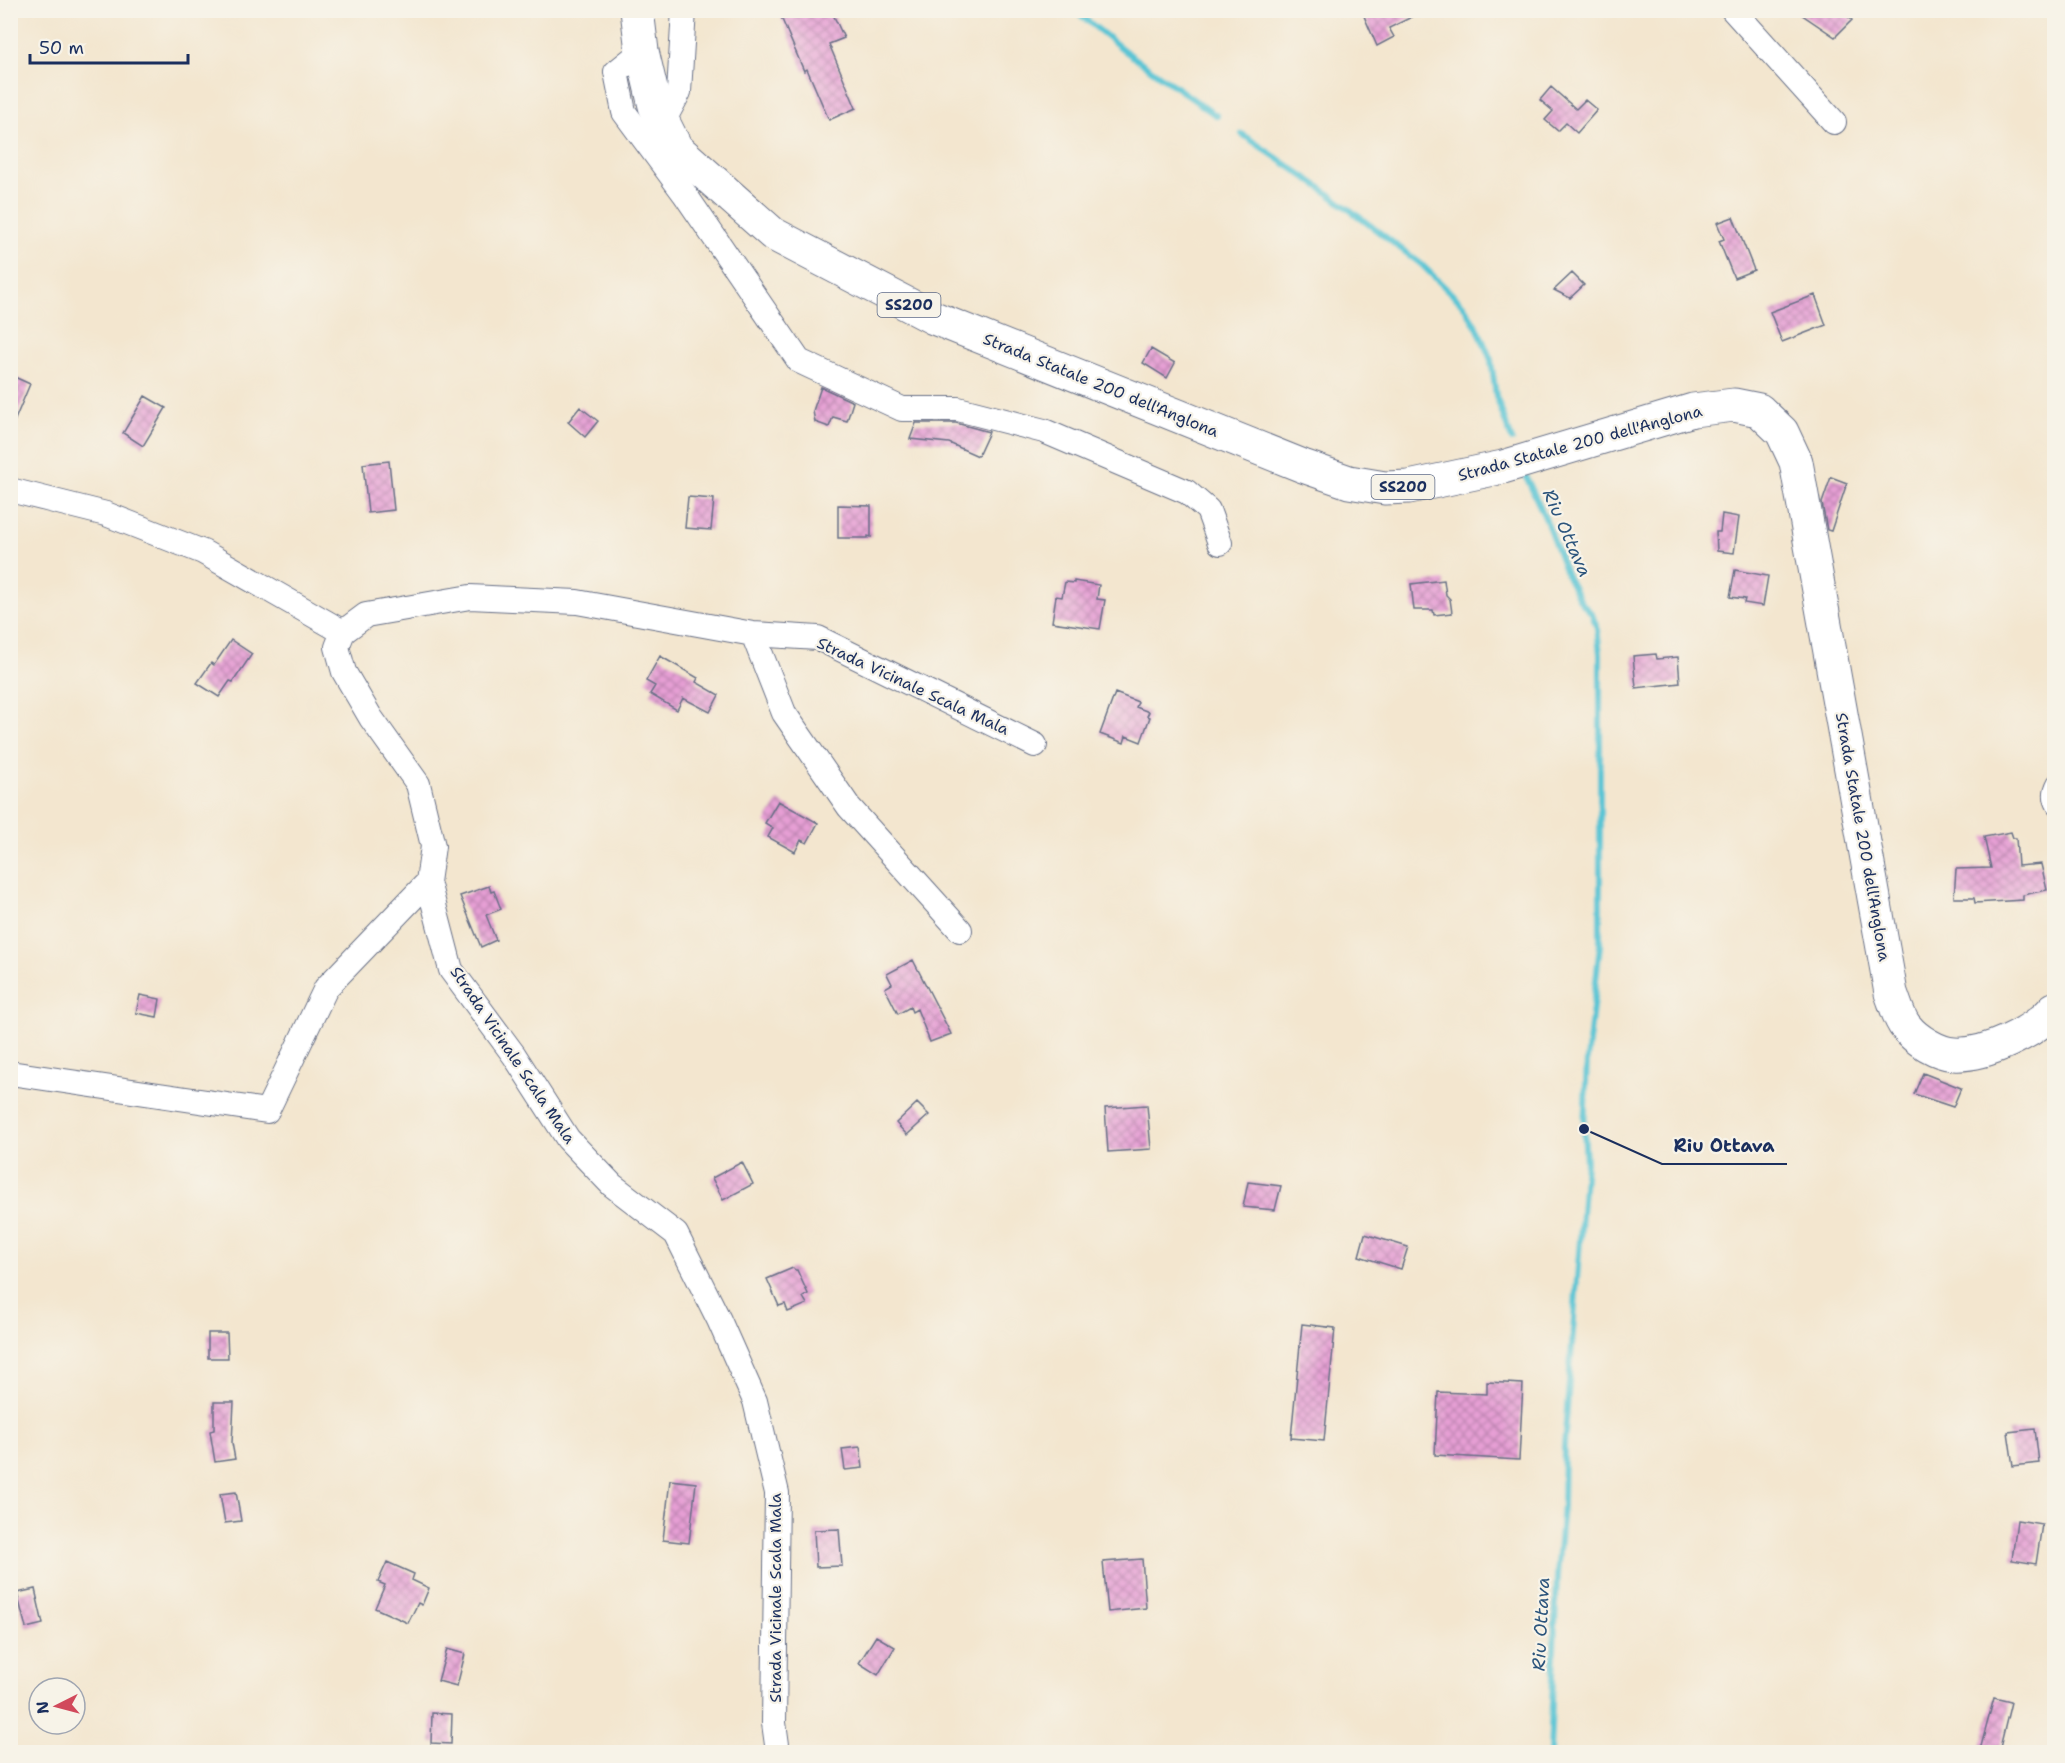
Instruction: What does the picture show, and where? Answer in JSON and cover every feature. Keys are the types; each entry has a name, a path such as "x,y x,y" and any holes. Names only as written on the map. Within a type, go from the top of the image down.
{"main road":[{"name":"Strada Statale 200 dell'Anglona","path":"637,10 642,51 655,106 676,148 773,234 934,318 1303,466 1349,482 1385,488 1409,487 1503,467 1693,410 1734,405 1759,410 1782,432 1796,462 1891,993 1905,1027 1926,1044 1953,1054 1983,1051 2021,1034 2048,1017 2055,1009"}],"street":[{"path":"663,122 679,92 684,10"},
{"path":"1733,10 1834,122"},
{"path":"642,51 616,72 624,112 684,193 799,361 902,409 958,409 1044,431 1187,492 1208,510 1220,543"},
{"path":"10,489 106,514 203,552 344,632"},
{"name":"Strada Vicinale Scala Mala","path":"778,1752 774,1723 777,1493 755,1401 719,1320 676,1234 612,1185 568,1139 514,1055 451,970 428,882 433,846 418,784 370,718 344,672 337,646 344,632 366,615 470,597 577,602 753,634 818,638 1035,745"},
{"path":"753,634 784,712 842,798 960,930"},
{"path":"10,1073 267,1111 326,988 428,882"}],"lane":[{"path":"2055,781 2050,788 2050,802 2055,808"}],"building":[{"path":"778,10 831,10 844,38 829,44 856,108 829,120 807,69 804,71"},
{"path":"1376,10 1426,10 1389,28 1394,37 1377,46 1364,16"},
{"path":"1795,10 1839,10 1852,20 1835,37"},
{"path":"1551,87 1576,109 1585,100 1597,110 1577,133 1566,123 1558,131 1545,120 1553,111 1540,100"},
{"path":"1733,217 1754,270 1734,278 1719,241 1724,239 1717,223"},
{"path":"1572,273 1584,285 1570,298 1554,290"},
{"path":"1815,295 1826,325 1782,342 1770,312"},
{"path":"1151,349 1175,363 1167,378 1143,363"},
{"path":"10,375 30,384 11,429 10,429"},
{"path":"821,387 853,402 847,421 833,417 829,427 815,422 813,411"},
{"path":"145,396 166,408 143,446 123,433"},
{"path":"580,407 598,421 585,437 568,422"},
{"path":"916,423 956,423 989,432 978,456 949,443 910,439"},
{"path":"389,461 394,510 368,513 363,464"},
{"path":"1831,477 1847,483 1831,531 1827,530 1822,503"},
{"path":"688,497 714,499 711,530 685,528"},
{"path":"838,505 871,506 871,537 838,538"},
{"path":"1722,514 1739,517 1734,553 1717,551 1716,532 1720,532"},
{"path":"1735,570 1768,576 1763,606 1744,603 1745,599 1730,597"},
{"path":"1444,580 1452,613 1434,615 1433,610 1414,610 1411,584"},
{"path":"1074,581 1099,585 1097,599 1105,600 1100,629 1052,622 1056,596 1062,597 1065,582 1074,583"},
{"path":"231,640 252,654 233,682 230,681 219,697 197,683 211,663 214,665"},
{"path":"1656,654 1657,659 1678,657 1680,683 1636,688 1633,656"},
{"path":"660,656 698,678 696,682 719,695 710,712 683,698 677,710 650,694 655,686 646,681"},
{"path":"1115,693 1138,702 1136,707 1149,712 1147,716 1150,717 1141,742 1126,736 1124,743 1100,734"},
{"path":"778,801 818,823 807,843 801,840 795,852 768,837 773,828 765,823"},
{"path":"2011,832 2013,838 2016,838 2018,866 2041,864 2047,890 2023,895 2023,900 1975,903 1974,898 1954,898 1956,869 1991,868 1984,837"},
{"path":"489,886 491,892 494,891 501,909 486,915 496,940 481,947 460,896"},
{"path":"913,960 951,1034 930,1042 917,1009 912,1012 910,1007 898,1014 885,988 892,984 887,974"},
{"path":"140,995 160,999 157,1017 136,1013"},
{"path":"1923,1073 1961,1088 1953,1107 1914,1094"},
{"path":"917,1103 929,1115 907,1135 896,1123"},
{"path":"1147,1105 1151,1149 1108,1152 1105,1108"},
{"path":"742,1162 753,1184 723,1200 712,1178"},
{"path":"1248,1182 1281,1186 1275,1210 1243,1207"},
{"path":"1365,1234 1408,1247 1401,1269 1359,1256"},
{"path":"793,1268 797,1270 808,1294 803,1297 807,1304 788,1312 785,1304 779,1306 767,1279"},
{"path":"1302,1324 1335,1328 1324,1441 1291,1438"},
{"path":"208,1333 227,1333 228,1358 208,1358"},
{"path":"1487,1382 1523,1384 1519,1460 1435,1455 1438,1392 1487,1394"},
{"path":"214,1402 234,1402 232,1443 235,1459 215,1462 210,1431 214,1430"},
{"path":"2035,1429 2039,1463 2013,1466 2008,1432"},
{"path":"860,1447 863,1468 845,1470 842,1449"},
{"path":"670,1480 696,1483 689,1543 663,1540"},
{"path":"236,1492 241,1521 225,1523 220,1494"},
{"path":"2017,1520 2042,1524 2036,1564 2012,1560"},
{"path":"839,1529 842,1566 816,1567 814,1530"},
{"path":"1142,1559 1146,1608 1108,1612 1103,1562"},
{"path":"387,1562 414,1574 412,1580 429,1588 422,1605 418,1603 408,1623 375,1608 385,1585 378,1582"},
{"path":"35,1589 43,1624 26,1628 17,1593"},
{"path":"876,1636 895,1647 878,1675 859,1663"},
{"path":"447,1649 465,1654 457,1686 438,1681"},
{"path":"1994,1698 2011,1702 1999,1752 1980,1750"},
{"path":"432,1713 452,1714 451,1744 431,1743"}],"waterway":[{"name":"Riu Ottava","path":"1074,10 1125,51 1217,116"},
{"name":"Riu Ottava","path":"1242,134 1321,188 1421,264 1464,306 1478,329 1491,360 1496,396 1512,440"},
{"name":"Riu Ottava","path":"1524,472 1546,520 1567,576 1581,602 1592,614 1597,628 1600,654 1600,945 1587,1060 1584,1129 1586,1162 1564,1448 1550,1752"}],"place":[{"name":"Riu Ottava","path":"1584,1129"}]}
